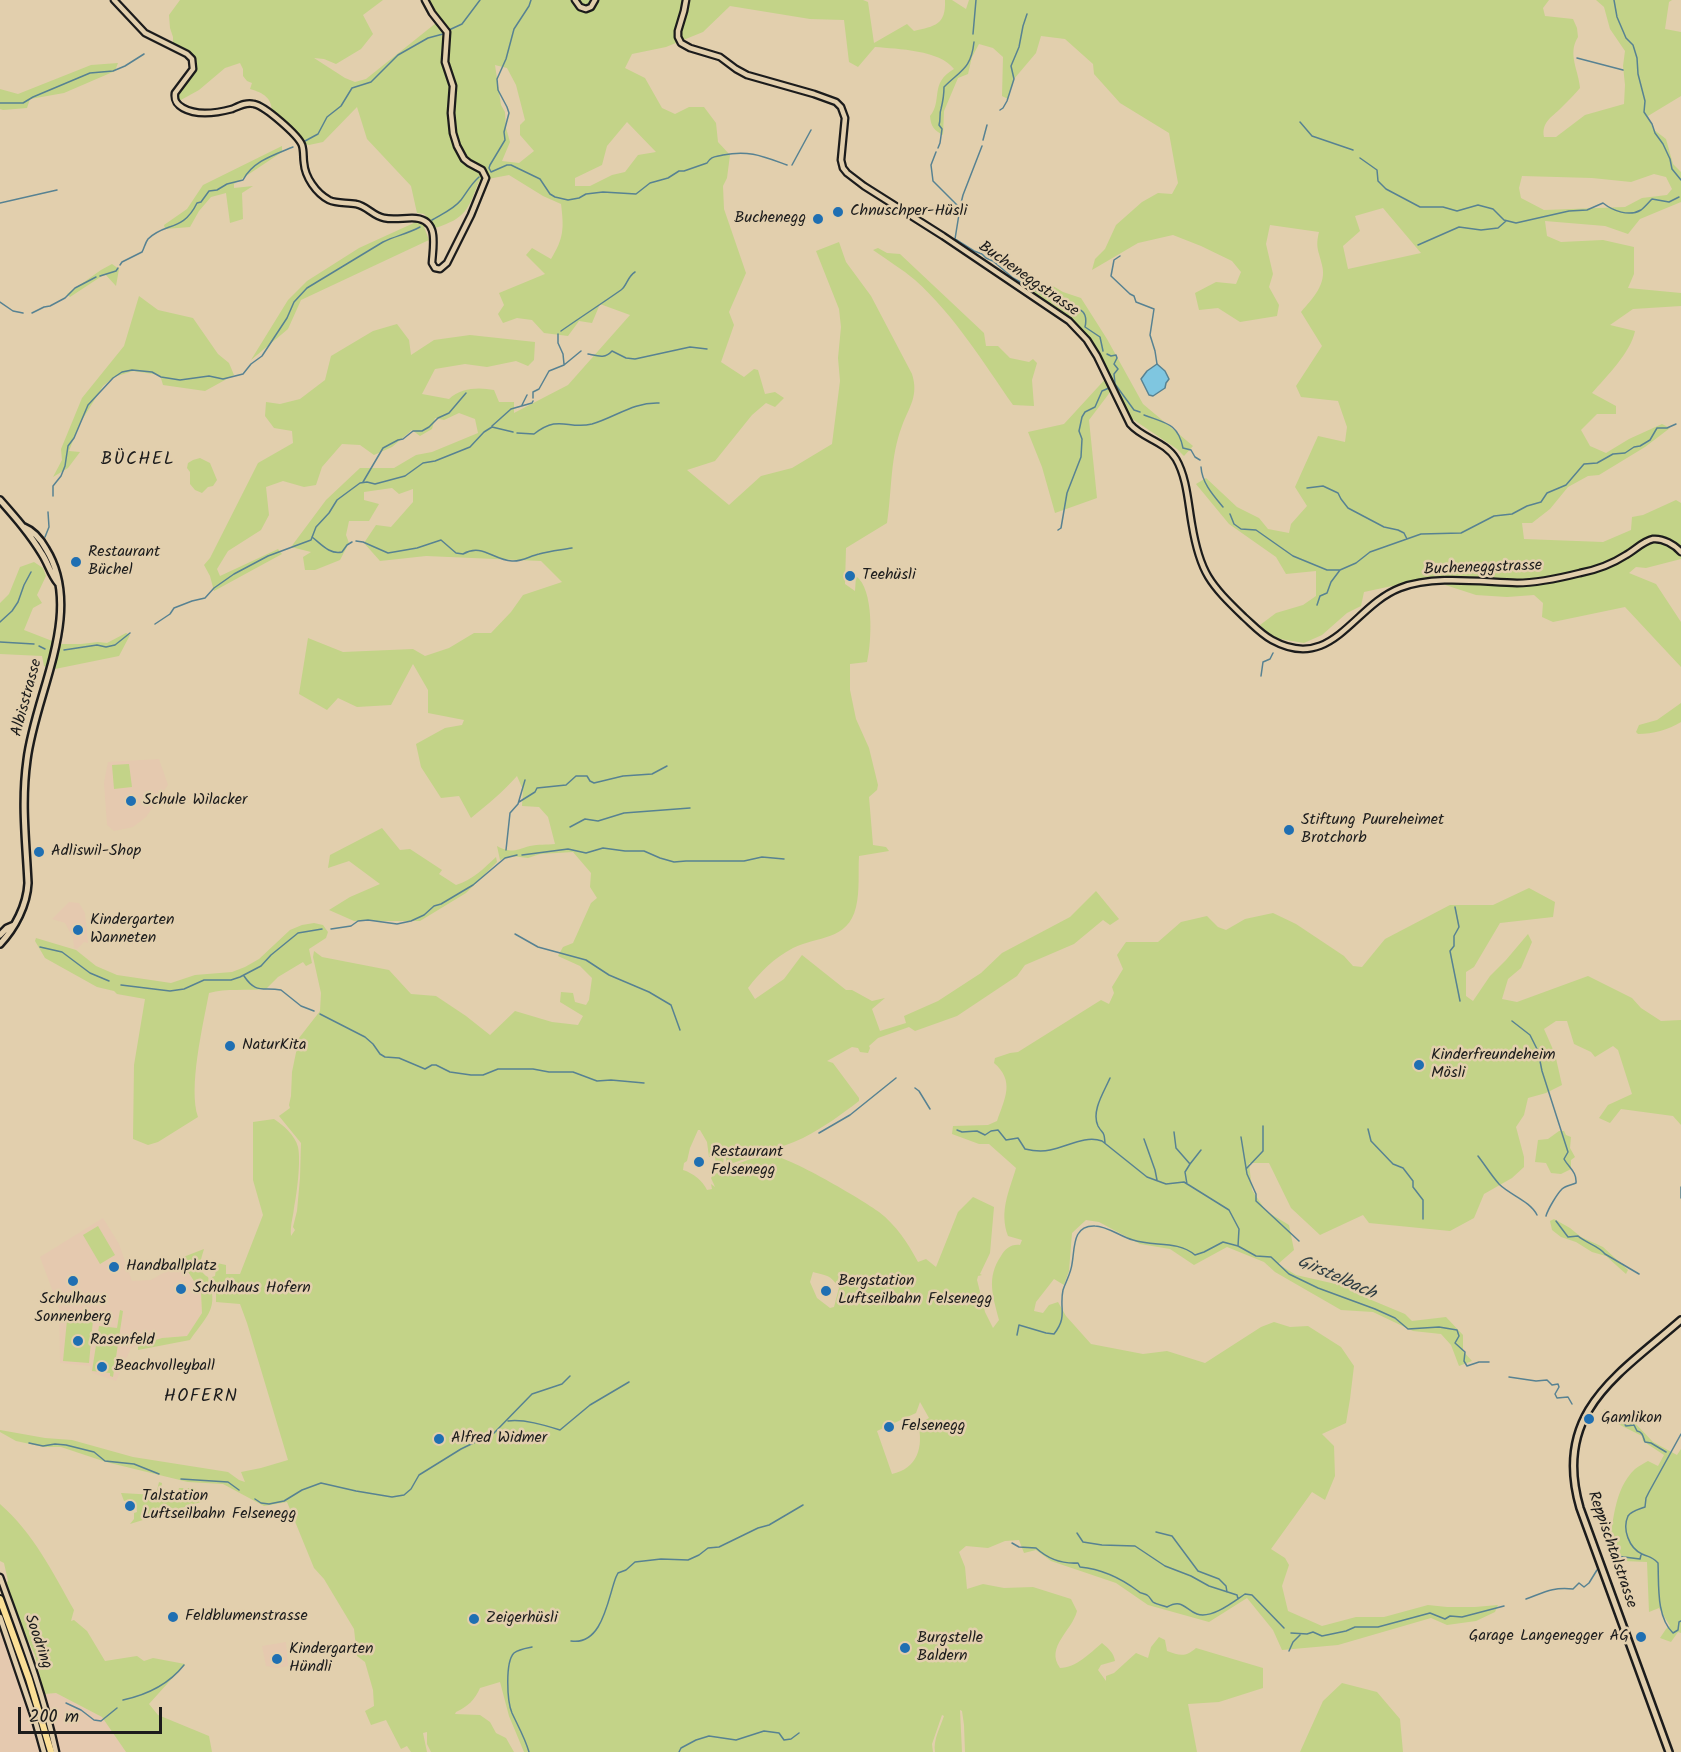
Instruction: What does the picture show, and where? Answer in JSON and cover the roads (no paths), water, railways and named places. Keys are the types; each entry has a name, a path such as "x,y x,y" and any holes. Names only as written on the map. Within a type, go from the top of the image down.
{"main road":[{"name":"Albisstrasse","path":"0,500 24,527 34,533 58,575 61,604 60,631 33,724 24,789 28,888 11,932 0,944"},
{"path":"0,935 14,925"},
{"name":"Reppischtalstrasse","path":"1669,1752 1580,1508 1573,1466 1578,1433 1592,1402 1615,1378 1681,1320"},
{"path":"0,1599 29,1679 51,1752"}],"street":[{"path":"114,0 145,33 187,54 192,59 193,69 175,93 178,105 188,110 206,113 226,110 247,103 261,107 299,140 303,147 304,168 307,175 314,187 326,198 336,202 362,205 384,218 417,218 427,222 434,238 432,263 435,268 440,269 447,263 486,178 482,170 466,160 457,146 451,119 453,86 445,64 447,32 425,0"},
{"path":"575,0 580,7 586,9 592,6 595,0"},
{"name":"Bucheneggstrasse","path":"686,0 678,31 681,44 720,57 747,75 836,102 841,107 845,118 841,160 847,173 1057,312 1077,328 1097,356 1130,424 1136,430 1166,447 1176,460 1184,481 1197,550 1209,579 1259,631 1273,641 1299,648 1312,649 1321,646 1335,638 1384,596 1410,585 1469,580 1522,582 1582,573 1615,561 1652,539 1664,541 1681,552"},
{"name":"Soodring","path":"0,1576 30,1658 56,1752"},
{"name":"Soodring","path":"0,1617 44,1752"}],"water":[{"path":"1157,364 1165,371 1169,379 1165,388 1153,396 1149,395 1141,379"}],"waterway":[{"path":"449,30 462,24 480,0"},
{"path":"531,0 514,29 506,59 497,79 498,90 509,113 504,132 505,140 490,165 491,172 511,165 540,179 550,194 568,200 586,194 603,192 636,194 650,183 723,155 748,154 787,165"},
{"path":"973,34 976,0"},
{"path":"1614,0 1617,17 1626,38 1633,45 1637,58 1638,74 1645,101 1644,112 1663,144 1672,169 1681,180"},
{"path":"1000,110 1007,101 1014,79 1011,66 1019,47 1027,14"},
{"path":"305,141 318,134 327,117 341,106 352,88 371,82 398,55 428,38 443,34"},
{"path":"938,148 942,129 939,125 944,87 968,64 974,42"},
{"path":"0,103 23,103 90,73 113,71 144,54"},
{"path":"1577,58 1623,70"},
{"path":"1300,122 1312,136 1353,150"},
{"path":"983,140 987,125"},
{"path":"792,165 811,130"},
{"path":"960,207 982,146"},
{"path":"120,265 142,252 148,239 154,234 180,223 209,191 243,180 258,163 293,147"},
{"path":"936,152 931,165 933,181 960,208 955,239 993,261 1013,278 1046,296 1052,296 1082,311 1086,320 1085,327 1100,337 1103,351"},
{"path":"1360,158 1377,170 1378,181 1386,189 1420,207 1443,207 1457,211 1478,205 1493,209 1504,220 1516,223 1569,211 1587,210 1603,203 1616,211 1631,213 1641,210 1652,199 1669,202 1679,197"},
{"path":"432,220 458,203 479,177"},
{"path":"0,203 57,190"},
{"path":"1418,245 1459,227 1481,230 1498,228 1506,221"},
{"path":"53,496 53,486 65,466 68,446 74,438 88,405 113,378 122,372 132,370 152,372 161,377 180,380 209,376 223,379 243,374 262,356 287,318 294,302 307,288 383,242 420,227"},
{"path":"1120,256 1114,260 1111,276 1134,296 1136,302 1154,309 1150,335 1157,364"},
{"path":"100,276 116,271 118,268"},
{"path":"561,331 621,290 635,272"},
{"path":"32,313 65,298 75,288 96,277"},
{"path":"0,302 13,311 23,313"},
{"path":"558,334 564,364"},
{"path":"588,354 604,356 612,351 626,358 635,359 690,347 707,349"},
{"path":"533,398 533,392 539,389 549,371 564,365 581,351"},
{"path":"1107,354 1116,355 1117,358 1114,364 1118,369 1114,374 1115,384 1134,410 1140,412"},
{"path":"1058,530 1061,528 1067,493 1081,457 1082,439 1079,431 1082,417 1085,412 1095,407 1102,391 1109,388"},
{"path":"363,482 383,448 403,439 413,431 422,431 429,427 438,418 449,413 466,393"},
{"path":"522,405 527,395"},
{"path":"492,426 511,409 533,401"},
{"path":"517,433 534,434 543,428 557,424 592,424 633,407 659,403"},
{"path":"1144,415 1170,425 1178,433 1183,448 1191,450 1200,460"},
{"path":"1230,514 1234,524 1241,529 1256,530 1293,556 1327,570 1340,570 1356,563 1370,552 1421,534 1461,533 1494,516 1512,514 1541,502 1547,493 1566,485 1584,464 1597,463 1613,454 1625,453 1650,440 1657,428 1667,428 1676,424"},
{"path":"155,624 170,614 174,608 205,598 214,588 234,574 268,556 311,540 316,527 337,500 360,483 375,484 405,476 423,463 435,461 470,447 492,427 513,432"},
{"path":"1201,467 1206,484 1223,507"},
{"path":"1307,488 1323,486 1338,493 1348,508 1384,527 1404,533 1407,539"},
{"path":"45,537 49,527 48,512"},
{"path":"312,537 326,548 338,553 352,542"},
{"path":"356,541 388,553 417,548 441,540 456,553 463,554 476,550 512,561 572,548"},
{"path":"1317,605 1320,596 1327,593 1331,582 1340,570"},
{"path":"0,622 18,602 31,572"},
{"path":"64,650 115,645 130,633"},
{"path":"0,642 34,644"},
{"path":"39,646 45,649"},
{"path":"1261,676 1263,662 1270,659 1273,653"},
{"path":"519,802 535,792 537,788 566,785 576,776 587,776 594,783 623,776 652,774 667,766"},
{"path":"506,850 510,813 518,804 525,780"},
{"path":"570,827 585,819 598,821 624,813 690,808"},
{"path":"522,855 568,849 586,853 603,848 644,851 674,862 744,861 762,857 784,859"},
{"path":"331,929 351,926 358,921 397,924 411,921 473,885 505,858 517,855"},
{"path":"1455,907 1459,927 1454,936 1454,946 1450,951 1460,1001"},
{"path":"121,985 170,991 184,989 204,980 231,980 261,966 298,933 322,929"},
{"path":"515,934 538,947 586,960 609,975 649,992 671,1005 680,1030"},
{"path":"40,947 62,952 90,973 109,981"},
{"path":"244,976 256,988 281,990 301,1006 314,1011"},
{"path":"320,1014 365,1037 385,1057 399,1058 425,1069 436,1065 450,1072 471,1075 483,1075 498,1069 533,1069 573,1072 597,1081 644,1083"},
{"path":"1512,1021 1530,1035 1538,1051 1542,1071 1568,1152 1564,1159 1576,1179 1576,1183 1560,1191 1546,1216"},
{"path":"819,1133 850,1115 896,1078"},
{"path":"1105,1143 1096,1114 1110,1078"},
{"path":"915,1088 930,1109"},
{"path":"1246,1169 1263,1151 1263,1126"},
{"path":"1368,1129 1371,1141 1393,1164 1403,1168 1413,1181 1413,1187 1423,1200 1423,1219"},
{"name":"Girstelbach","path":"957,1130 977,1131 985,1135 998,1130 1006,1140 1018,1138 1025,1149 1038,1151 1056,1149 1089,1139 1102,1141 1147,1177 1166,1184 1184,1182 1229,1210 1239,1229 1238,1246 1256,1256 1271,1257 1289,1274 1318,1288 1395,1318 1408,1329 1439,1327 1457,1330 1459,1336 1455,1343 1465,1352 1464,1361 1467,1366 1489,1362"},
{"path":"1174,1132 1176,1148 1190,1164 1185,1172 1187,1184"},
{"path":"1241,1137 1247,1174 1256,1194 1256,1201 1299,1241"},
{"path":"1144,1139 1157,1180"},
{"path":"1190,1164 1201,1150"},
{"path":"1478,1156 1499,1184 1530,1206 1537,1215"},
{"path":"1681,1187 1681,1198"},
{"path":"1556,1221 1568,1237 1578,1236 1639,1274"},
{"path":"1017,1335 1019,1325 1054,1334 1058,1328 1062,1317 1063,1290 1071,1267 1076,1239 1082,1229 1095,1226 1104,1228 1128,1239 1181,1247 1195,1255 1223,1242 1238,1246"},
{"path":"255,1499 269,1504 284,1501 302,1490 321,1483 392,1497 404,1495 411,1489 419,1475 461,1449 494,1433 532,1394 562,1384 570,1376"},
{"name":"Girstelbach","path":"1509,1377 1536,1381 1547,1380 1552,1385 1558,1384 1559,1387 1555,1394 1557,1398 1568,1397 1572,1404"},
{"path":"508,1421 541,1424 560,1430 590,1405 629,1382"},
{"name":"Girstelbach","path":"1602,1414 1607,1414 1626,1426 1634,1425 1642,1434 1645,1442 1666,1452"},
{"path":"1681,1434 1646,1498 1645,1507 1629,1514 1626,1521 1626,1532 1633,1547 1658,1563 1661,1609 1673,1633 1678,1630 1681,1621"},
{"path":"29,1443 43,1446 66,1445 94,1452 105,1461 134,1464 159,1474"},
{"path":"181,1479 228,1482 239,1490"},
{"path":"571,1641 582,1641 597,1628 607,1607 618,1573 626,1570 635,1562 661,1559 688,1560 708,1548 719,1547 769,1525 803,1505"},
{"path":"1156,1532 1172,1536 1198,1571 1219,1579 1226,1586 1227,1592"},
{"path":"1077,1533 1083,1542 1135,1546 1165,1566 1209,1586 1237,1595 1238,1599"},
{"path":"1012,1543 1019,1547 1036,1548 1056,1560 1078,1563 1080,1567 1103,1572 1147,1595 1156,1604 1167,1607 1180,1604 1197,1614 1216,1612 1245,1594 1252,1595 1284,1628"},
{"path":"1616,1556 1640,1559 1641,1555"},
{"path":"1526,1599 1554,1589 1573,1589 1579,1583 1584,1587 1597,1570"},
{"path":"1291,1633 1313,1632 1322,1636 1355,1627 1378,1627 1430,1613 1445,1619 1450,1616 1462,1617 1504,1606"},
{"path":"1289,1651 1293,1642 1300,1635"},
{"path":"529,1752 510,1707 508,1682 509,1664 514,1653 532,1647"},
{"path":"123,1700 156,1688 184,1665"},
{"path":"66,1703 81,1710 94,1720 101,1721 117,1708"},
{"path":"679,1752 681,1748 709,1736 736,1740 764,1731 779,1733 784,1740 791,1739 799,1733"}],"place":[{"name":"Chnuschper-Hüsli","path":"838,212"},
{"name":"Buchenegg","path":"818,219"},
{"name":"Restaurant Büchel","path":"76,562"},
{"name":"Teehüsli","path":"850,576"},
{"name":"Schule Wilacker","path":"131,801"},
{"name":"Stiftung Puureheimet Brotchorb","path":"1289,830"},
{"name":"Adliswil-Shop","path":"39,852"},
{"name":"Kindergarten Wanneten","path":"78,930"},
{"name":"NaturKita","path":"230,1046"},
{"name":"Kinderfreundeheim Mösli","path":"1419,1065"},
{"name":"Restaurant Felsenegg","path":"699,1162"},
{"name":"Handballplatz","path":"114,1267"},
{"name":"Schulhaus Sonnenberg","path":"73,1281"},
{"name":"Schulhaus Hofern","path":"181,1289"},
{"name":"Bergstation Luftseilbahn Felsenegg","path":"826,1291"},
{"name":"Rasenfeld","path":"78,1341"},
{"name":"Beachvolleyball","path":"102,1367"},
{"name":"Gamlikon","path":"1589,1419"},
{"name":"Felsenegg","path":"889,1427"},
{"name":"Alfred Widmer","path":"439,1439"},
{"name":"Talstation Luftseilbahn Felsenegg","path":"130,1506"},
{"name":"Feldblumenstrasse","path":"173,1617"},
{"name":"Zeigerhüsli","path":"474,1619"},
{"name":"Garage Langenegger AG","path":"1641,1637"},
{"name":"Burgstelle Baldern","path":"905,1648"},
{"name":"Kindergarten Hündli","path":"277,1659"}],"district":[{"name":"BÜCHEL","path":"138,461"},
{"name":"HOFERN","path":"201,1398"}]}
